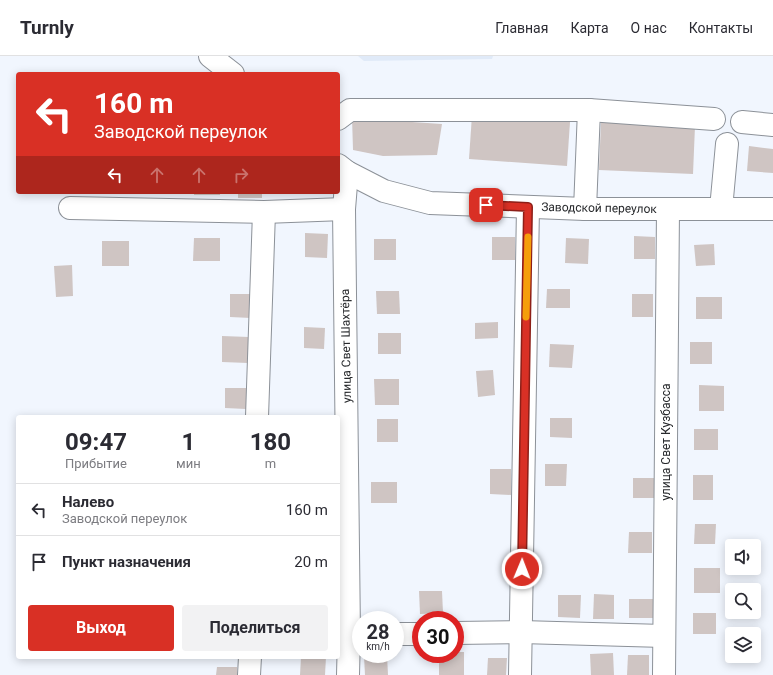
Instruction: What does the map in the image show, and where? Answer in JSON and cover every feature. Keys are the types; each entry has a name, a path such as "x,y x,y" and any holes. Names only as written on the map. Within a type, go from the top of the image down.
{"street":[{"path":"210,56 230,72"},
{"path":"340,118 350,110 589,110 714,119"},
{"path":"584,209 589,110"},
{"path":"742,122 773,125"},
{"path":"721,209 728,144"},
{"name":"Заводской переулок","path":"342,169 384,191 430,203 584,209 773,209"},
{"name":"улица Свет Шахтёра","path":"342,169 354,611"},
{"path":"520,675 528,207"},
{"path":"70,208 264,212 344,209"},
{"name":"улица Свет Кузбасса","path":"664,675 668,209"},
{"path":"257,415 264,212"},
{"path":"464,633 521,632 664,636"},
{"name":"улица Свет Шахтёра","path":"348,675 352,652"},
{"path":"249,675 250,659"}],"shaded area":[{"path":"358,56 493,56 492,59 364,61"}],"building":[{"path":"472,115 570,122 567,166 469,159"},
{"path":"352,118 442,124 437,155 383,156 353,150"},
{"path":"601,122 695,126 693,174 599,170"},
{"path":"749,146 773,149 773,173 747,171"},
{"path":"194,194 220,194 220,195"},
{"path":"238,194 262,194 262,198 238,198"},
{"path":"305,233 328,234 327,258 305,257"},
{"path":"634,236 655,237 655,259 634,259"},
{"path":"492,237 515,237 515,260 492,260"},
{"path":"194,238 220,238 220,261 193,261"},
{"path":"566,238 589,239 588,264 565,263"},
{"path":"374,239 396,239 396,260 374,260"},
{"path":"102,241 129,241 129,266 102,266"},
{"path":"714,244 715,265 696,266 694,245"},
{"path":"72,265 73,296 56,297 54,266"},
{"path":"547,289 570,289 570,308 546,308"},
{"path":"376,291 399,291 400,314 377,314"},
{"path":"230,294 251,294 251,318 230,317"},
{"path":"632,294 653,294 653,317 632,317"},
{"path":"696,297 722,297 722,319 696,319"},
{"path":"498,322 498,338 475,339 475,323"},
{"path":"304,327 325,328 324,349 304,348"},
{"path":"378,333 401,333 401,354 378,354"},
{"path":"222,336 249,337 248,363 222,362"},
{"path":"690,342 712,342 712,364 690,364"},
{"path":"550,344 574,345 572,368 549,367"},
{"path":"493,370 495,395 478,397 476,371"},
{"path":"374,379 399,379 399,405 375,405"},
{"path":"699,385 724,386 724,411 699,411"},
{"path":"225,388 247,388 246,409 225,408"},
{"path":"550,418 572,418 572,438 550,437"},
{"path":"377,419 398,419 398,442 377,442"},
{"path":"694,429 718,429 718,450 694,450"},
{"path":"545,464 567,464 566,486 545,486"},
{"path":"490,469 511,469 511,495 490,494"},
{"path":"693,475 713,475 713,500 693,500"},
{"path":"633,478 657,478 657,498 633,498"},
{"path":"371,482 397,482 397,503 371,503"},
{"path":"695,524 716,524 715,544 694,544"},
{"path":"629,532 652,532 652,553 628,553"},
{"path":"694,568 720,568 720,593 694,593"},
{"path":"419,591 442,591 443,611 420,611"},
{"path":"594,594 614,595 614,619 593,619"},
{"path":"558,595 581,595 580,618 558,617"},
{"path":"629,599 654,599 654,618 629,618"},
{"path":"693,613 716,613 716,634 693,634"},
{"path":"613,653 614,675 591,675 590,654"},
{"path":"628,655 649,655 649,675 627,675"},
{"path":"488,658 507,658 506,675 487,675"},
{"path":"301,659 326,659 325,675 300,675"},
{"path":"364,663 387,663 388,675 365,675"},
{"path":"439,663 464,663 464,675 439,675"},
{"path":"217,667 237,667 237,675 216,675"}],"slow traffic":[{"path":"526,317 528,237"}],"route":[{"path":"486,205 528,207 522,569"}]}
